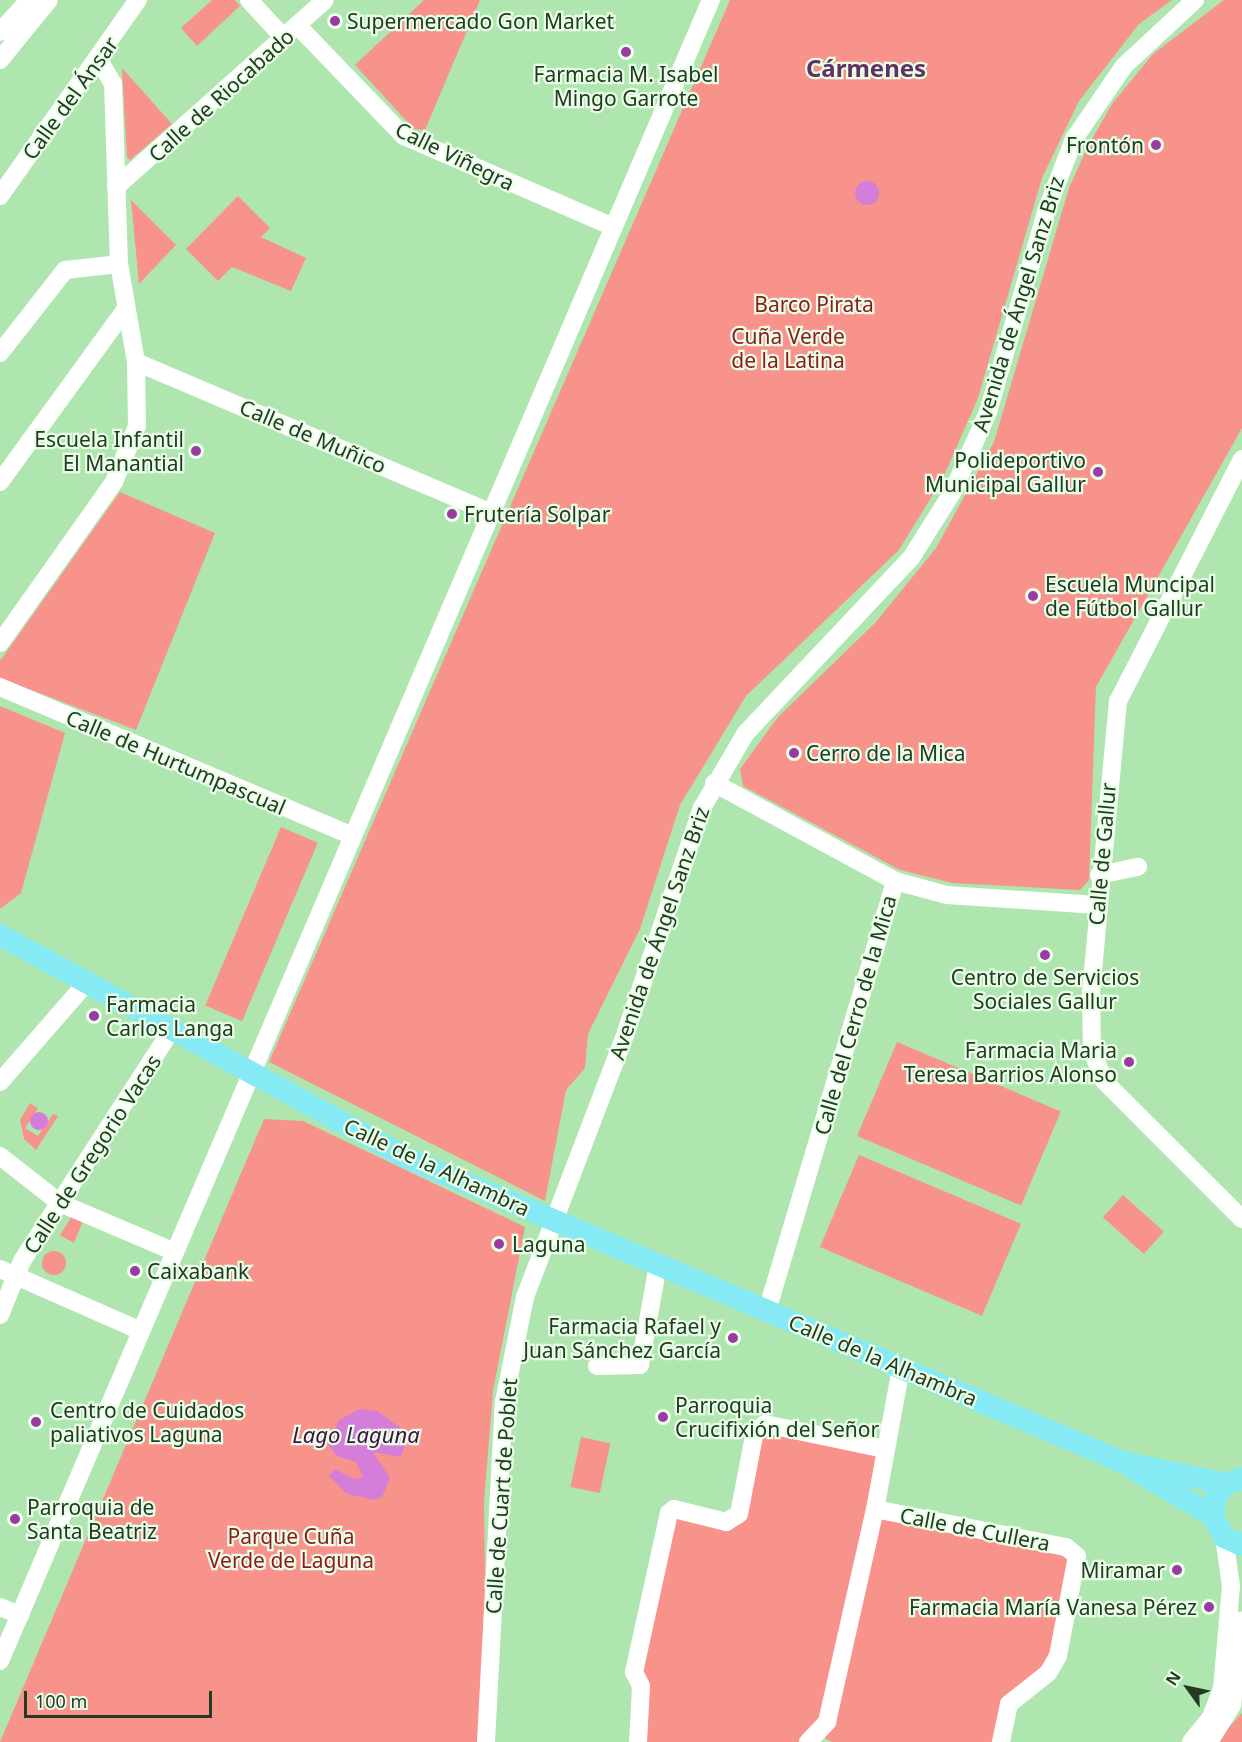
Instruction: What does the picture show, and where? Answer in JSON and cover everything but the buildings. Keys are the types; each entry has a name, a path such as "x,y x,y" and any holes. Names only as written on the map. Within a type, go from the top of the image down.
{"main road":[{"name":"Calle de la Alhambra","path":"6,941 88,981 405,1157 1124,1462 1213,1516"},
{"name":"Calle de la Alhambra","path":"1124,1462 1234,1481"},
{"path":"1233,1541 1213,1516 1215,1498 1234,1481"}],"street":[{"path":"0,32 29,0"},
{"path":"0,60 49,0"},
{"name":"Calle del Ánsar","path":"0,196 99,60 138,0"},
{"name":"Calle Viñegra","path":"249,0 291,32 404,136 611,226"},
{"name":"Calle de Riocabado","path":"116,188 325,0"},
{"path":"0,1661 611,226 711,0"},
{"name":"Avenida de Ángel Sanz Briz","path":"553,1220 714,783 778,695 911,558 952,493 988,412 1047,209 1074,139 1124,66 1195,0"},
{"path":"0,643 125,465 137,426 136,362 125,310 119,264 112,84 99,60"},
{"path":"0,354 65,270 119,264"},
{"path":"0,482 125,310"},
{"name":"Calle de Muñico","path":"136,362 490,512"},
{"name":"Calle de Gallur","path":"1242,459 1118,701 1099,875 1091,993 1096,1066 1104,1082 1242,1219"},
{"name":"Calle de Hurtumpascual","path":"0,687 352,836"},
{"path":"714,783 895,881"},
{"path":"1099,875 1138,867"},
{"name":"Calle del Cerro de la Mica","path":"767,1311 895,881 947,895 1097,905"},
{"path":"0,1082 88,981"},
{"name":"Calle de Gregorio Vacas","path":"0,1315 8,1272 60,1203 173,1028"},
{"path":"0,1156 60,1203 175,1252"},
{"name":"Calle de Cuart de Poblet","path":"486,1742 504,1402 525,1297 553,1220"},
{"path":"597,1366 640,1365 658,1265"},
{"path":"8,1272 141,1331"},
{"name":"Calle de Cullera","path":"820,1739 875,1509 902,1368"},
{"path":"639,1742 641,1686 634,1672 669,1513 674,1509 726,1522 739,1514 755,1431 765,1424 885,1449"},
{"name":"Calle de Cullera","path":"875,1509 1066,1547 1077,1556 1058,1656 1048,1673 1009,1704 1001,1742"},
{"path":"1191,1742 1211,1717 1222,1689 1233,1541"},
{"path":"0,1607 20,1615"},
{"path":"1209,1742 1238,1698 1242,1621"}],"green space":[{"path":"212,0 235,0 240,6 197,46 181,28"},
{"path":"424,0 480,0 425,130 414,129 355,65"},
{"name":"Cuña Verde de la Latina","path":"730,0 1172,0 1139,24 1079,101 1042,178 978,398 943,478 899,550 746,696 680,805 640,929 588,1034 585,1068 566,1090 545,1201 269,1062"},
{"name":"Polideportivo Municipal Gallur","path":"1224,0 1242,0 1242,428 1096,687 1089,880 1080,890 952,883 900,870 743,786 740,769 778,717 876,622 936,548 994,442 1069,188 1088,146 1112,104 1153,54"},
{"path":"122,68 172,124 130,160 127,157"},
{"path":"238,196 270,228 261,237 306,258 291,291 232,267 218,281 186,249"},
{"path":"131,200 176,245 139,284"},
{"path":"120,492 215,533 136,730 0,678 0,661"},
{"path":"0,706 65,733 21,893 0,909"},
{"path":"281,827 318,843 242,1021 205,1006"},
{"path":"897,1042 1061,1112 1021,1205 857,1136"},
{"path":"30,1103 38,1108 25,1128 38,1136 53,1114 58,1116 36,1150 24,1139 20,1120"},
{"name":"Parque Cuña Verde de Laguna","path":"264,1119 303,1121 525,1227 493,1391 484,1502 486,1640 479,1742 0,1742"},
{"path":"859,1155 1021,1224 982,1316 820,1247"},
{"path":"1123,1195 1164,1232 1144,1254 1103,1217"},
{"path":"72,1216 83,1221 74,1243 60,1235"},
{"path":"54,1251 59,1252 65,1258 65,1268 59,1274 54,1275 49,1274 43,1268 42,1263 43,1258 49,1252"},
{"path":"755,1431 885,1449 875,1509 1077,1556 1058,1656 1009,1704 1001,1742 832,1742 819,1735 808,1742 638,1742 641,1686 669,1513 739,1514"},
{"path":"581,1437 610,1443 600,1493 570,1487"},
{"path":"1242,1713 1242,1742 1216,1742"}],"water":[{"path":"867,181 876,184 879,193 876,202 867,205 858,202 855,193 858,184"},
{"path":"39,1112 47,1117 48,1121 43,1129 39,1130 31,1125 30,1121 35,1113"},
{"name":"Lago Laguna","path":"360,1409 377,1411 409,1434 401,1457 373,1452 390,1478 382,1497 374,1500 347,1494 329,1476 335,1469 354,1479 363,1477 356,1462 337,1456 328,1445 339,1420"}],"place":[{"name":"Supermercado Gon Market","path":"335,21"},
{"name":"Farmacia M. Isabel Mingo Garrote","path":"626,52"},
{"name":"Frontón","path":"1156,145"},
{"name":"Escuela Infantil El Manantial","path":"196,451"},
{"name":"Polideportivo Municipal Gallur","path":"1098,472"},
{"name":"Frutería Solpar","path":"452,514"},
{"name":"Escuela Muncipal de Fútbol Gallur","path":"1033,596"},
{"name":"Cerro de la Mica","path":"794,753"},
{"name":"Centro de Servicios Sociales Gallur","path":"1045,955"},
{"name":"Farmacia Carlos Langa","path":"94,1016"},
{"name":"Farmacia Maria Teresa Barrios Alonso","path":"1129,1062"},
{"name":"Laguna","path":"499,1244"},
{"name":"Caixabank","path":"135,1271"},
{"name":"Farmacia Rafael y Juan Sánchez García","path":"733,1338"},
{"name":"Parroquia Crucifixión del Señor","path":"663,1417"},
{"name":"Centro de Cuidados paliativos Laguna","path":"36,1422"},
{"name":"Parroquia de Santa Beatriz","path":"15,1519"},
{"name":"Miramar","path":"1177,1570"},
{"name":"Farmacia María Vanesa Pérez","path":"1209,1607"}],"district":[{"name":"Cármenes","path":"866,68"}],"park label":[{"name":"Barco Pirata","path":"814,304"}]}
